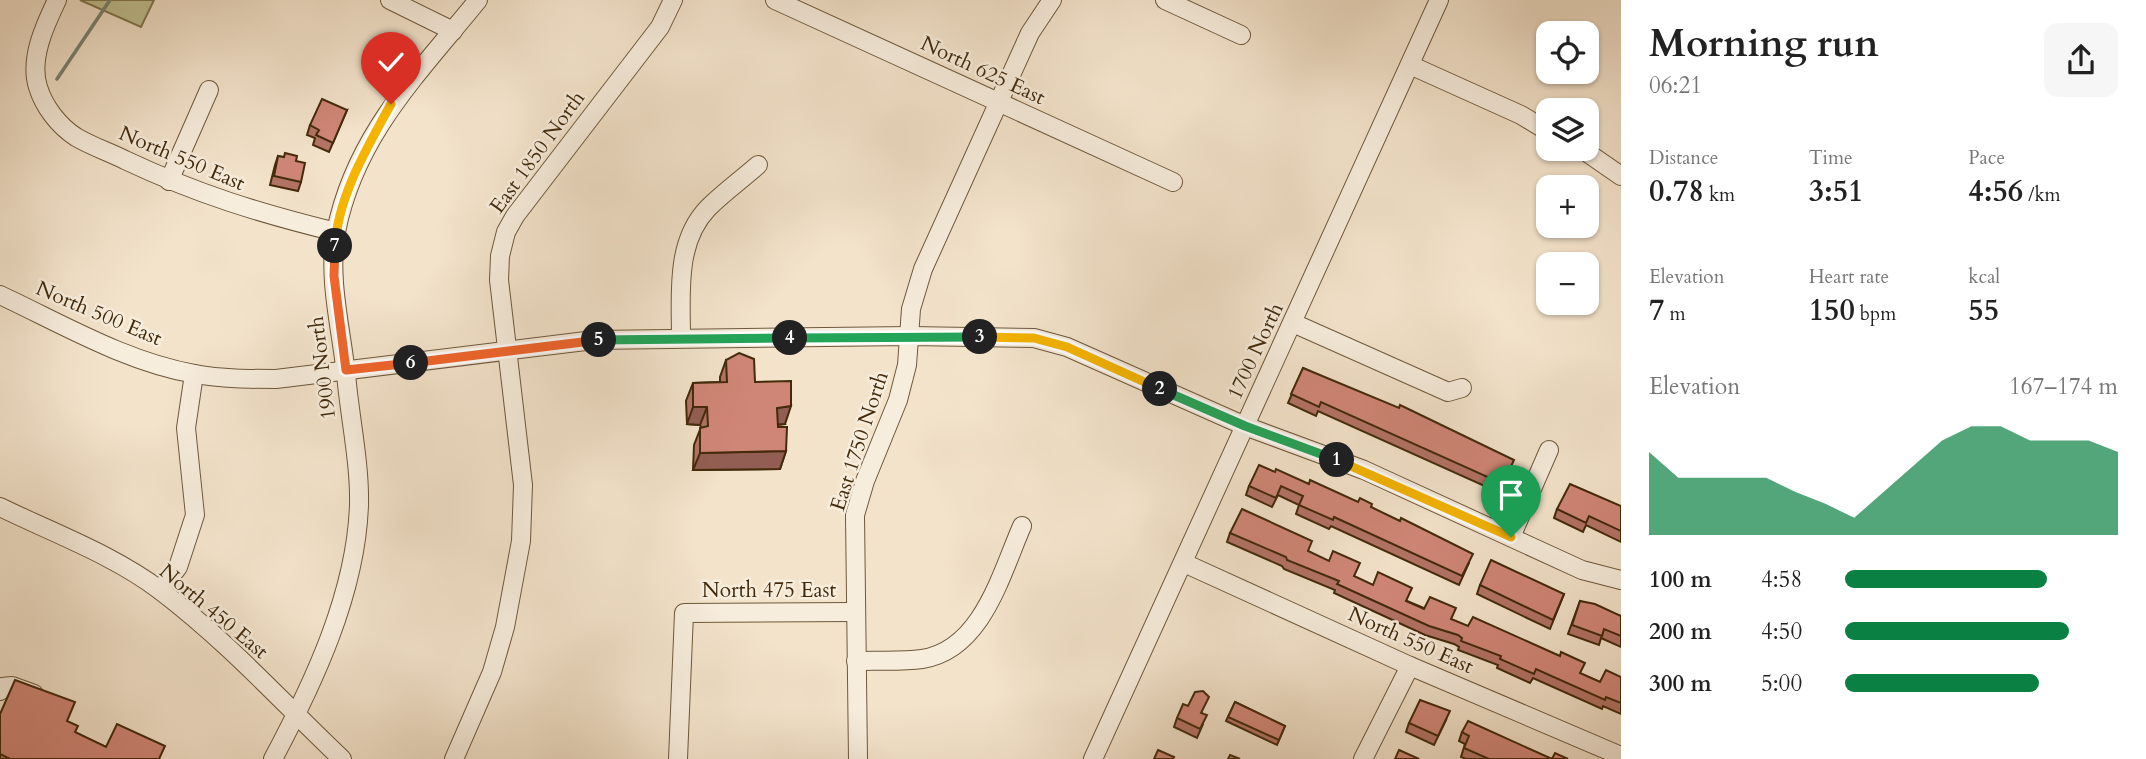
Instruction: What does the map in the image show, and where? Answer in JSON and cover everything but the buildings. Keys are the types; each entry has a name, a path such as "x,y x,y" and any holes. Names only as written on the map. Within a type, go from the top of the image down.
{"street":[{"name":"North 550 East","path":"57,0 44,29 37,59 37,85 50,113 75,136 169,181 247,211 336,232"},
{"path":"390,0 453,31"},
{"name":"1900 North","path":"274,759 296,716 339,606 349,571 359,505 334,276 336,232 358,164 391,104 478,0"},
{"name":"East 1850 North","path":"454,759 492,672 505,627 521,541 523,485 499,280 500,256 506,232 531,193 660,27 673,0"},
{"name":"North 625 East","path":"775,0 1173,182"},
{"name":"East 1750 North","path":"858,759 855,515 865,481 898,400 907,365 911,309 923,269 1030,33 1052,0"},
{"path":"1165,0 1241,35"},
{"name":"1700 North","path":"1093,759 1439,0"},
{"path":"1410,65 1536,125"},
{"path":"169,181 209,90"},
{"path":"1599,161 1621,176"},
{"path":"681,338 681,269 691,234 706,210 758,165"},
{"name":"North 500 East","path":"0,295 128,355 194,374 276,379 507,353 594,340 910,335 1034,338 1067,347 1245,426 1364,470 1581,570 1621,580"},
{"path":"1293,323 1448,392 1462,388"},
{"path":"160,590 178,567 195,515 186,428 194,374"},
{"path":"1511,537 1549,450"},
{"name":"North 450 East","path":"0,507 114,562 160,590 216,636 342,759"},
{"path":"856,661 923,659 956,648 984,612 1023,526"},
{"name":"North 550 East","path":"1184,563 1409,666 1621,756"},
{"name":"North 475 East","path":"678,759 684,613 855,612"},
{"path":"1363,759 1409,666"},
{"path":"0,691 2,687 12,686 47,699"}],"green space":[{"path":"80,0 154,0 141,27"}],"waterway":[{"path":"57,79 110,0"}],"route":[{"path":"391,104 358,164 336,232 334,276 346,370 594,340 910,335 1034,338 1067,347 1245,426 1364,470 1511,537"}]}
